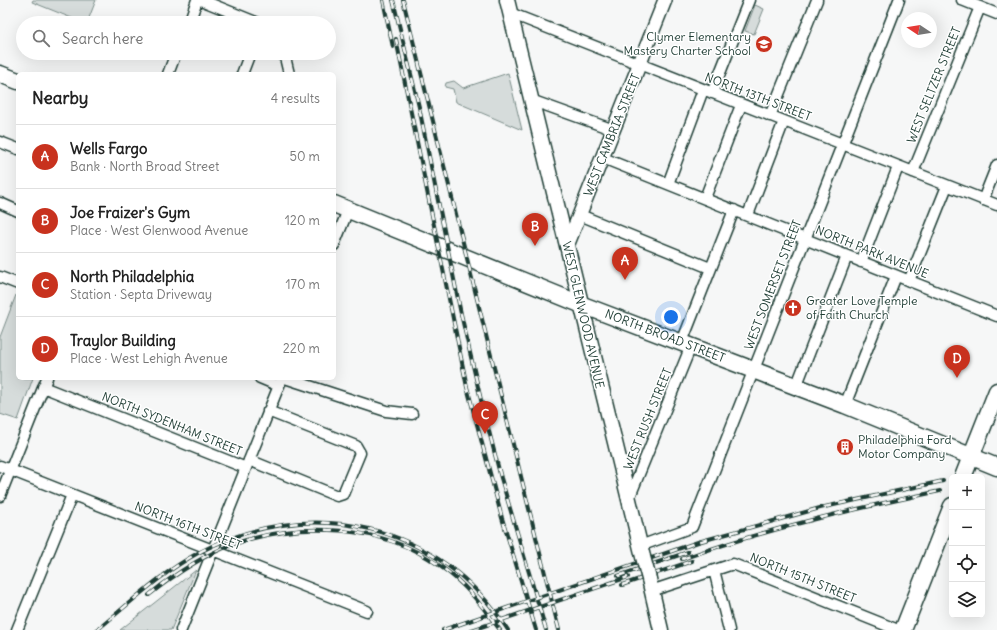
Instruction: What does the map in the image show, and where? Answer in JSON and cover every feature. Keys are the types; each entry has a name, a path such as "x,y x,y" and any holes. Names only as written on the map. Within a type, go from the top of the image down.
{"main road":[{"name":"WEST GLENWOOD AVENUE","path":"508,7 628,502 642,551 661,630"},
{"path":"0,74 16,80"},
{"name":"NORTH BROAD STREET","path":"341,207 580,304 796,386 997,467"},
{"path":"964,474 997,391"},
{"path":"903,630 950,510"}],"street":[{"path":"191,16 197,0"},
{"path":"201,0 241,16"},
{"name":"WEST CAMBRIA STREET","path":"567,246 665,0"},
{"path":"668,184 749,0"},
{"path":"770,116 817,0"},
{"name":"WEST SOMERSET STREET","path":"642,551 692,527 900,0"},
{"path":"962,0 997,14"},
{"name":"NORTH 13TH STREET","path":"508,7 640,64 997,205"},
{"name":"WEST SELTZER STREET","path":"913,172 980,7"},
{"path":"169,72 173,60"},
{"path":"243,72 247,60"},
{"path":"286,60 289,72"},
{"path":"531,100 614,130"},
{"path":"705,198 742,105"},
{"path":"748,215 784,121"},
{"path":"0,142 16,148"},
{"name":"NORTH PARK AVENUE","path":"603,158 997,316"},
{"path":"983,200 997,165"},
{"path":"861,262 898,166"},
{"path":"909,281 947,186"},
{"path":"0,204 16,210"},
{"path":"336,234 341,207"},
{"name":"WEST RUSH STREET","path":"628,502 686,344 710,268 734,210"},
{"path":"580,215 710,268"},
{"path":"796,386 847,256"},
{"path":"845,406 896,276"},
{"path":"0,277 16,283"},
{"path":"181,630 268,411 282,381 386,411 412,414"},
{"path":"0,496 45,383"},
{"name":"NORTH SYDENHAM STREET","path":"45,383 248,464 338,496 343,494 360,453 356,446 268,411"},
{"name":"NORTH 16TH STREET","path":"0,466 367,611"},
{"path":"17,630 72,495"},
{"name":"NORTH 15TH STREET","path":"650,585 733,564 898,630"},
{"path":"714,570 729,630"}],"shaded area":[{"path":"33,0 96,0 90,16 67,16 32,2"},
{"path":"755,5 764,9 754,34 745,31"},
{"path":"508,73 522,130 456,102 453,89 445,87 446,83 454,81 463,88"},
{"path":"16,295 16,380 32,380 18,420 0,414 0,337"},
{"path":"196,570 171,630 120,630"}],"railway":[{"path":"383,0 393,47"},
{"path":"393,0 419,107 461,314 481,400 501,478 546,630"},
{"path":"403,0 559,630"},
{"path":"396,39 467,387 502,518 536,630"},
{"path":"443,630 698,542 820,508 943,481"},
{"path":"682,559 746,538 810,520 940,491"},
{"path":"97,630 158,579 198,553 241,535 284,525 327,523 369,529 409,543 446,564 479,594 508,630"},
{"path":"149,595 190,566 211,554 234,544 286,532 313,530 340,531 367,535 393,542 417,552 440,566 465,587 500,630"},
{"path":"618,576 688,552"},
{"path":"622,585 692,561"},
{"path":"472,630 628,577"}],"place":[{"name":"Clymer Elementary Mastery Charter School","path":"764,44"},
{"name":"Joe Fraizer's Gym","path":"535,246"},
{"name":"Wells Fargo","path":"625,280"},
{"name":"Greater Love Temple of Faith Church","path":"793,308"},
{"name":"Traylor Building","path":"957,378"},
{"name":"North Philadelphia","path":"485,434"},
{"name":"Philadelphia Ford Motor Company","path":"845,447"}]}
